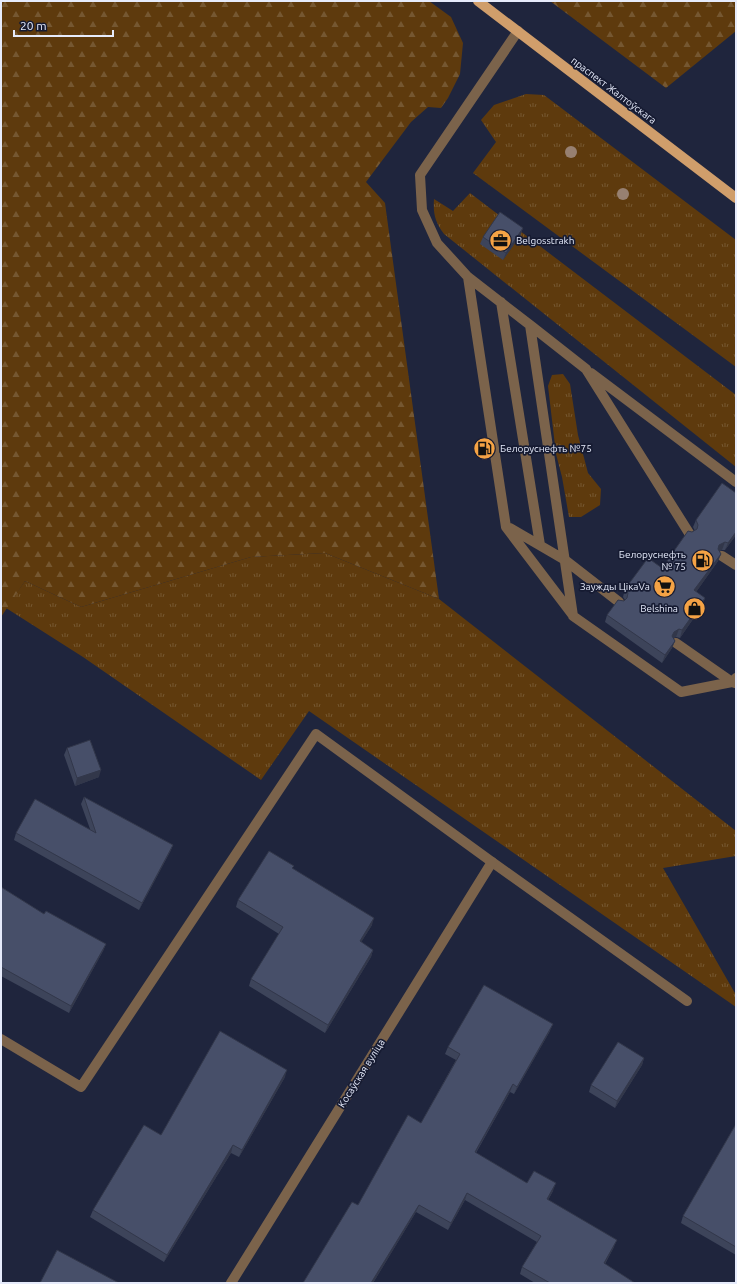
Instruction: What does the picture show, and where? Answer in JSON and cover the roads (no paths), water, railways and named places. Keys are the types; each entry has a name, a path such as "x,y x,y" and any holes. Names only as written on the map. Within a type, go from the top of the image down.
{"main road":[{"name":"праспект Жалтоўскага","path":"478,1 736,198"}],"street":[{"path":"518,31 420,175 422,210 437,243 468,277 586,369 736,482"},
{"path":"468,277 506,526 573,616 681,692 735,681"},
{"path":"501,302 540,545"},
{"path":"530,325 573,616"},
{"path":"586,369 689,533"},
{"path":"506,526 565,560 619,602"},
{"path":"722,556 736,565"},
{"path":"676,643 735,681"},
{"path":"1,1039 81,1087 316,734 687,1001"},
{"name":"Косаўская вуліца","path":"231,1283 492,862"}],"place":[{"name":"Belgosstrakh","path":"500,240"},
{"name":"Белоруснефть №75","path":"484,448"},
{"name":"Белоруснефть № 75","path":"702,560"},
{"name":"Заужды ЦікаVа","path":"665,586"},
{"name":"Belshina","path":"694,608"}]}
